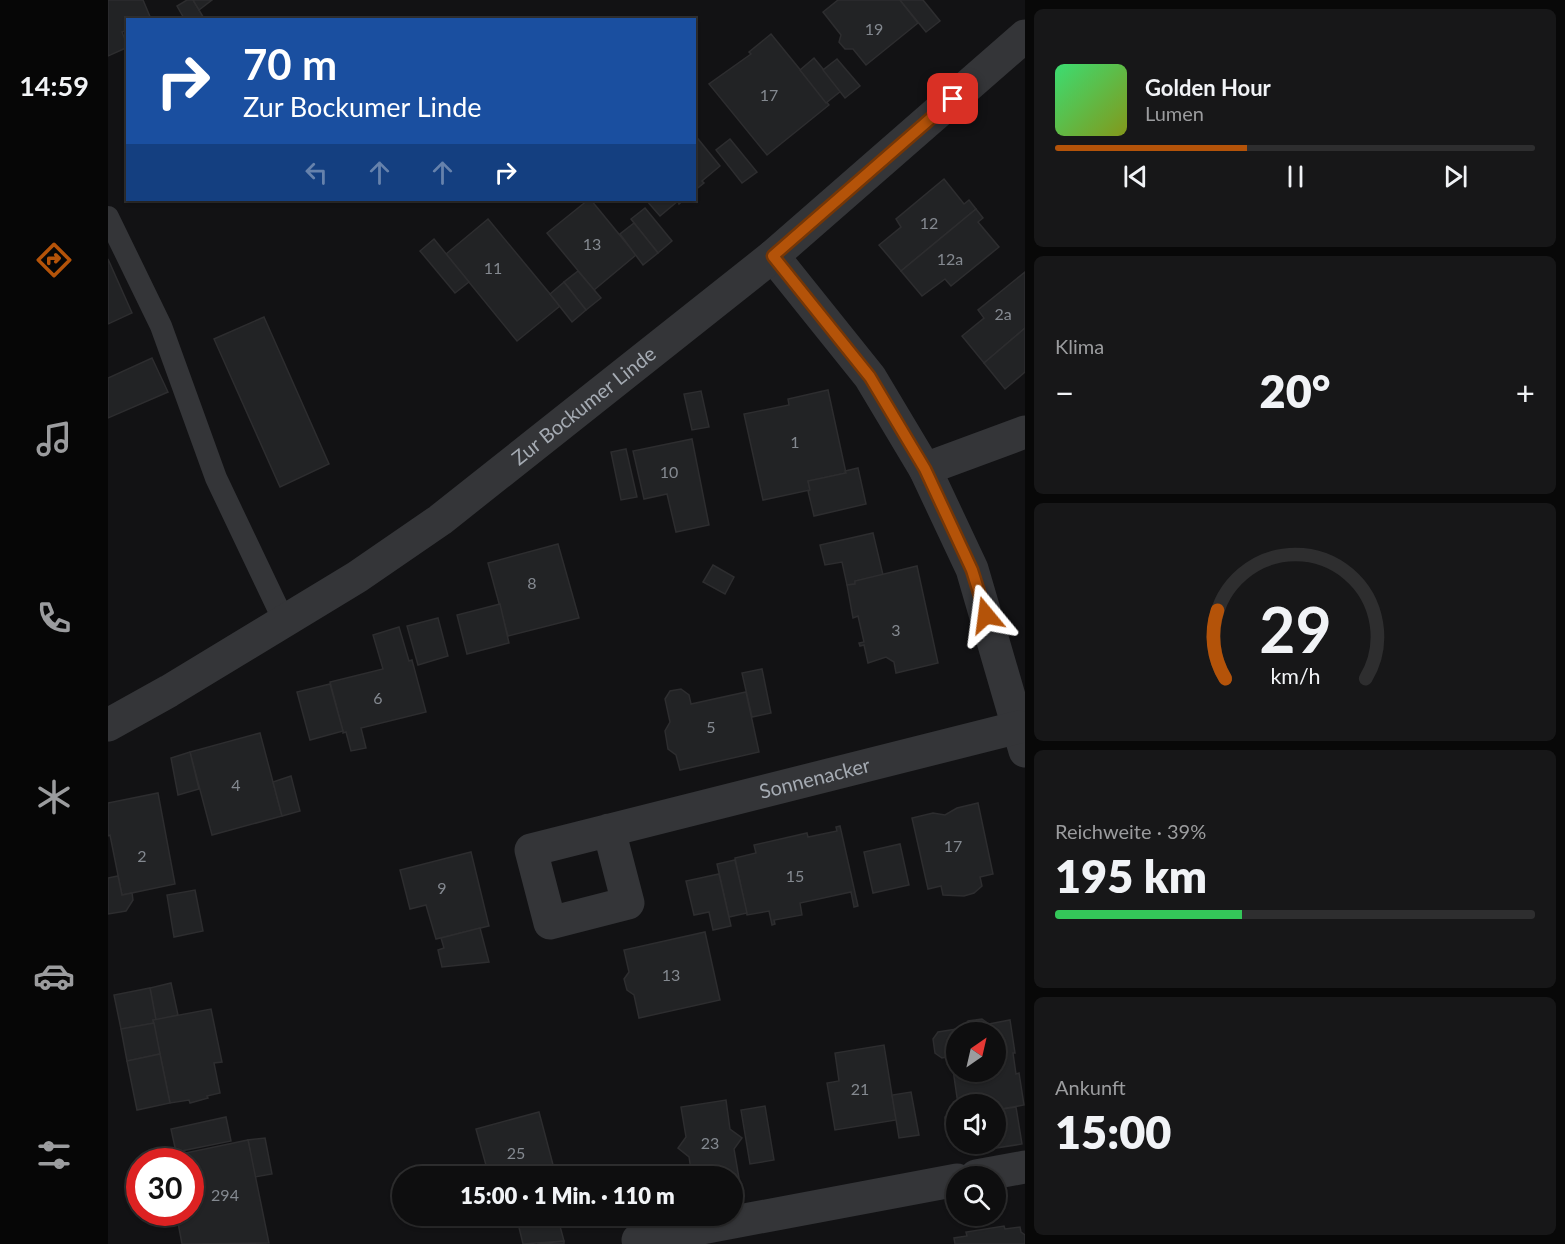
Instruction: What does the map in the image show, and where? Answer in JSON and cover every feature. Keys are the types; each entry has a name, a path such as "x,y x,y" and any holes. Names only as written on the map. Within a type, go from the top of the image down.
{"street":[{"name":"Zur Bockumer Linde","path":"108,724 357,577 440,520 773,256 1025,36"},
{"name":"Sonnenacker","path":"609,830 1022,739 972,570 925,469 870,377 773,256"},
{"path":"925,469 1025,432"},
{"path":"1006,1170 1025,1167"},
{"path":"639,1244 638,1240 718,1234 946,1182"}],"lane":[{"path":"108,216 161,326 216,478 284,621"}],"building":[{"path":"108,0 143,0 151,18 126,18 126,31 122,32 126,48 108,56"},
{"path":"187,0 193,0 204,18 184,18 177,6"},
{"path":"193,0 212,0 199,10"},
{"path":"838,0 900,0 918,23 866,65 853,49 845,49 839,42 841,35 823,12"},
{"path":"900,0 923,0 940,21 926,32"},
{"path":"771,34 829,105 767,155 709,84 751,54 749,52"},
{"path":"814,58 841,91 826,103 800,70"},
{"path":"837,59 860,86 845,98 823,70"},
{"path":"696,136 720,166 702,181 704,183 696,189"},
{"path":"730,139 757,172 742,183 716,150"},
{"path":"944,179 964,204 969,200 976,209 901,271 879,245 901,227 896,219"},
{"path":"587,201 592,201 636,255 594,290 547,233"},
{"path":"647,201 678,201 660,216"},
{"path":"645,208 672,241 658,253 631,219"},
{"path":"976,209 983,218 978,222 999,247 951,286 945,279 922,296 901,271"},
{"path":"488,219 560,306 517,341 446,254"},
{"path":"634,223 658,253 643,265 620,234"},
{"path":"434,239 469,282 455,293 420,251"},
{"path":"108,259 132,313 108,324"},
{"path":"578,271 601,298 586,310 564,282"},
{"path":"1025,272 1025,328 984,363 962,336 984,318 978,310"},
{"path":"564,282 586,310 572,322 550,294"},
{"path":"264,317 329,464 280,487 214,339"},
{"path":"1025,328 1025,372 1005,389 984,363"},
{"path":"152,358 168,392 108,418 108,378"},
{"path":"828,390 846,473 808,481 810,490 763,500 744,414 789,405 788,399"},
{"path":"701,391 709,427 692,430 684,394"},
{"path":"692,439 709,525 676,532 667,494 644,499 633,451"},
{"path":"626,449 637,497 621,500 611,452"},
{"path":"858,468 866,504 814,516 808,481 846,473 845,471"},
{"path":"873,533 883,575 847,585 842,562 825,565 820,545"},
{"path":"558,544 579,618 508,636 488,563"},
{"path":"713,565 734,577 725,594 703,582"},
{"path":"917,566 938,663 896,673 894,662 886,657 868,663 864,645 860,646 859,643 864,642 858,616 853,618 847,585"},
{"path":"500,604 509,643 467,654 457,615"},
{"path":"438,618 448,656 418,665 407,626"},
{"path":"399,627 409,661 412,660 426,712 361,728 366,748 351,751 346,732 343,733 330,682 383,669 373,635"},
{"path":"762,669 771,713 752,717 742,673"},
{"path":"330,684 343,731 310,740 297,692"},
{"path":"681,689 689,695 691,704 746,692 759,752 680,770 676,755 668,749 665,731 670,722 665,699 670,691"},
{"path":"260,733 282,816 212,835 190,752"},
{"path":"190,752 199,789 178,795 171,758"},
{"path":"291,776 300,811 282,816 273,782"},
{"path":"158,793 175,884 122,895 110,835 108,836 108,803"},
{"path":"978,803 993,874 980,877 982,886 974,893 964,896 943,895 941,886 928,889 912,818 933,813 945,815 957,808"},
{"path":"840,826 858,906 854,907 851,892 800,903 802,915 774,920 775,924 772,925 769,911 747,915 735,858 756,853 754,845 807,833 808,837 837,831 836,827"},
{"path":"900,844 909,885 873,893 864,852"},
{"path":"471,852 489,926 436,939 426,905 410,909 400,870"},
{"path":"735,860 747,913 729,917 717,864"},
{"path":"719,874 731,926 713,930 709,912 694,915 686,881"},
{"path":"118,876 122,895 132,893 133,900 126,911 108,914 108,878"},
{"path":"195,890 203,931 174,937 167,895"},
{"path":"480,928 489,962 442,967 438,950 444,948 441,938"},
{"path":"705,932 720,1000 639,1018 634,995 627,990 624,979 629,972 624,950"},
{"path":"171,983 178,1015 156,1020 150,988"},
{"path":"150,988 156,1020 153,1020 154,1023 121,1029 114,995"},
{"path":"211,1009 222,1062 214,1063 220,1093 190,1103 189,1100 170,1103 153,1020"},
{"path":"982,1019 986,1022 967,1022"},
{"path":"1010,1020 1016,1074 1019,1073 1024,1105 1006,1108 1006,1094 957,1094 955,1082 1006,1082 1006,1022 1000,1022"},
{"path":"154,1023 160,1054 127,1061 121,1029"},
{"path":"946,1031 946,1057 942,1058 935,1053 933,1039 938,1032"},
{"path":"884,1045 896,1120 835,1130 827,1083 839,1081 835,1053"},
{"path":"160,1054 170,1103 137,1110 127,1061"},
{"path":"911,1092 919,1135 899,1138 892,1095"},
{"path":"726,1100 730,1129 742,1138 734,1149 737,1166 690,1166 689,1157 678,1148 686,1137 681,1107"},
{"path":"765,1106 774,1160 750,1164 741,1110"},
{"path":"1016,1107 1022,1144 1006,1147 1006,1108"},
{"path":"539,1112 553,1166 486,1166 476,1129"},
{"path":"226,1117 231,1141 196,1148 175,1148 171,1129"},
{"path":"265,1138 272,1174 255,1177 248,1140"},
{"path":"248,1140 269,1243 182,1244 179,1226 204,1226 204,1149"},
{"path":"519,1226 560,1226 564,1241 523,1244"},
{"path":"1004,1226 1005,1229 1020,1227 1021,1232 1025,1235 1025,1244 955,1244 954,1238 967,1236 966,1232"},
{"path":"564,1241 564,1244 537,1244"}],"route":[{"path":"953,99 773,256 870,377 925,469 972,570 986,615"}]}
